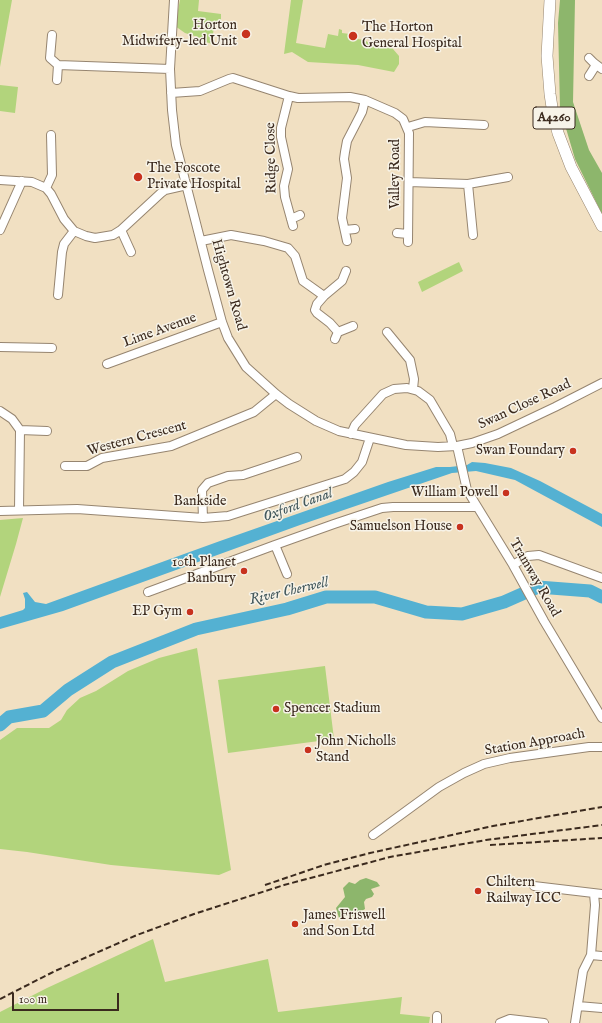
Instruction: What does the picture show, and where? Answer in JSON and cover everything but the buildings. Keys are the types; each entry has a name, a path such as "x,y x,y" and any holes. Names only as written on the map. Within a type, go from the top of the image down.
{"main road":[{"name":"A4260","path":"550,0 547,56 553,114 560,139 572,167 602,226"}],"street":[{"name":"Hightown Road","path":"174,0 170,69 172,110 176,145 222,322 228,338 246,366 276,394 316,422 339,431 412,446 455,446"},
{"path":"52,35 50,58 58,65 170,69"},
{"path":"589,58 599,67 589,76"},
{"path":"57,80 58,65"},
{"name":"Valley Road","path":"171,93 200,91 234,78 298,98 350,97 365,100 395,113 403,119 408,127 409,140 408,238 397,233"},
{"name":"Ridge Close","path":"289,96 281,128 281,137 288,169 284,186 292,223 300,215"},
{"path":"346,241 342,218 347,178 344,159 348,141 362,112 365,100"},
{"path":"408,127 434,121 484,125"},
{"path":"46,188 52,175 51,135"},
{"path":"409,182 468,184 508,177"},
{"path":"0,180 32,182 46,188 55,200 64,219 74,231 95,238 113,235 121,230 155,197 165,190 187,185"},
{"path":"0,230 22,181"},
{"path":"468,184 473,235"},
{"path":"345,230 355,229"},
{"path":"121,230 130,252"},
{"path":"58,294 64,244 74,231"},
{"path":"201,241 232,235 264,241 288,248 295,256 303,281 324,296"},
{"path":"346,271 342,281 324,296 317,304 315,310 330,323 337,336 353,326"},
{"name":"Lime Avenue","path":"107,364 222,322"},
{"path":"351,434 355,425 383,394 394,389 413,389 414,379 410,360 386,332"},
{"path":"0,347 52,348"},
{"name":"Swan Close Road","path":"455,446 484,439 517,426 602,383"},
{"name":"Tramway Road","path":"413,389 423,393 433,404 455,446 467,490 513,565 602,718"},
{"name":"Western Crescent","path":"65,466 87,466 102,458 171,446 254,412 276,394"},
{"path":"0,411 12,419 20,430 19,510"},
{"path":"20,430 47,431"},
{"name":"Bankside","path":"0,511 77,509 203,518 215,518 239,514 345,479 354,472 362,462 370,438"},
{"path":"203,518 202,490 208,483 228,476 243,475 297,457"},
{"path":"148,592 382,508 408,506 478,507"},
{"path":"276,545 287,574"},
{"path":"513,565 528,556 539,555 602,578"},
{"name":"Station Approach","path":"373,835 438,787 484,764 510,758 589,747 602,747"},
{"path":"534,886 598,894 595,905 591,955 583,972 575,1023"},
{"path":"591,955 602,956"},
{"path":"578,1006 602,1008"},
{"path":"500,1023 510,1019 544,1023"}],"green space":[{"path":"0,0 12,0 0,67"},
{"path":"180,0 199,0 198,11 221,14 221,24 214,25 212,44 197,39 198,37 185,33 175,26"},
{"path":"291,0 303,0 296,43 325,48 328,34 338,36 339,29 342,30 342,33 350,34 357,39 365,40 371,45 382,42 393,49 399,56 399,64 394,72 358,65 308,62 292,52 284,54"},
{"path":"560,0 575,0 573,102 589,150 602,173 602,214 575,159 560,108 558,23"},
{"path":"0,85 18,87 15,113 0,111"},
{"path":"459,262 463,271 422,292 418,282"},
{"path":"23,518 16,544 0,597 0,520"},
{"path":"197,648 231,870 219,875 111,865 0,849 0,740 17,728 49,728 61,720 67,710 80,698 96,691 128,671 159,658"},
{"name":"Spencer Stadium","path":"325,666 334,739 228,753 218,680"},
{"path":"366,878 377,882 380,886 371,889 374,894 364,902 365,909 351,917 346,915 342,919 339,918 336,908 345,897 343,888 349,882 355,884"},
{"path":"153,939 165,982 268,959 278,1012 402,997 400,1014 430,1017 429,1023 0,1023 0,1012 47,988"}],"water":[{"path":"472,462 511,468 540,481 602,514 602,527 515,480 476,471 452,473 300,525 63,611 0,629 0,617 23,610 25,608 23,593 27,592 35,602 46,604 388,482 436,467 467,465"}],"waterway":[{"name":"River Cherwell","path":"0,725 9,717 43,711 68,690 112,662 196,629 287,609 326,597 375,597 426,612 462,614 504,602 538,587 590,591 602,597"}],"railway":[{"path":"265,885 324,865 370,853 493,826 602,807"},
{"path":"0,999 55,971 137,935 194,914 284,885 390,857 486,840 602,825"},
{"path":"490,845 602,838"}],"place":[{"name":"Horton Midwifery-led Unit","path":"246,34"},
{"name":"The Horton General Hospital","path":"353,36"},
{"name":"The Foscote Private Hospital","path":"138,177"},
{"name":"Swan Foundary","path":"573,451"},
{"name":"William Powell","path":"506,493"},
{"name":"Samuelson House","path":"460,527"},
{"name":"10th Planet Banbury","path":"244,571"},
{"name":"EP Gym","path":"190,612"},
{"name":"Spencer Stadium","path":"276,709"},
{"name":"John Nicholls Stand","path":"308,750"},
{"name":"Chiltern Railway ICC","path":"478,891"},
{"name":"James Friswell and Son Ltd","path":"295,924"}],"water label":[{"name":"Oxford Canal","path":"298,506"}]}
